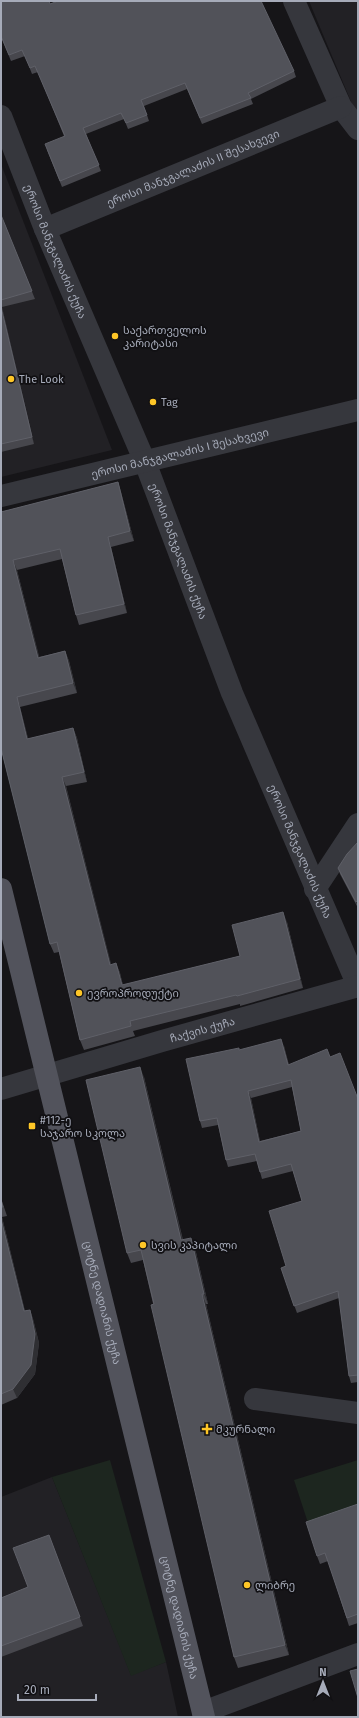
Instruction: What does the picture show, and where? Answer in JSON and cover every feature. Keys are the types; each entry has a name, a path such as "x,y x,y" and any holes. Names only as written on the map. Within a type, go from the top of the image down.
{"main road":[{"name":"ცოტნე დადიანის ქუჩა","path":"1,889 204,1714"}],"street":[{"path":"294,1 341,107 358,129"},
{"name":"ეროსი მანჯგალაძის II შესახვევი","path":"45,229 341,107"},
{"name":"ეროსი მანჯგალაძის ქუჩა","path":"1,116 45,229 145,462 232,693 358,986"},
{"name":"ეროსი მანჯგალაძის I შესახვევი","path":"1,496 358,410"},
{"path":"315,889 358,824"},
{"name":"ჩაქვის ქუჩა","path":"1,1089 162,1041 358,986"},
{"path":"255,1399 358,1414"},
{"path":"204,1714 358,1654"}],"shaded area":[{"path":"309,1 358,1 358,112 352,104"},
{"path":"1,164 112,450 1,477"},
{"path":"110,1460 166,1662 131,1676 52,1477"},
{"path":"358,1460 358,1508 308,1523 294,1480"},
{"path":"52,1477 131,1675 166,1662 178,1717 1,1717 1,1497"}],"building":[{"path":"1,1 49,1 50,4 58,1 261,1 294,71 248,93 251,98 200,118 185,83 141,100 147,115 126,123 121,113 83,128 99,165 60,181 45,144 65,136 35,66 30,68 22,50 9,55 1,36"},
{"path":"1,215 32,291 1,300"},
{"path":"1,307 32,437 1,444"},
{"path":"118,482 130,531 108,537 124,604 76,615 60,549 13,560 38,658 65,651 73,683 17,697 27,739 73,728 84,772 62,777 110,965 116,963 122,985 240,956 232,925 283,912 300,979 237,996 236,995 130,1021 131,1026 80,1040 57,942 50,944 1,748 1,512"},
{"path":"358,842 358,900 356,902 338,868 347,854"},
{"path":"281,1039 288,1065 327,1049 330,1057 340,1053 358,1099 358,1375 349,1376 338,1291 294,1306 281,1268 286,1266 269,1211 302,1201 291,1164 260,1172 255,1154 226,1160 217,1118 200,1121 186,1059 239,1048 239,1050","holes":["291,1080 301,1131 259,1142 248,1091"]},
{"path":"140,1067 181,1240 191,1238 204,1294 202,1294 285,1645 234,1657 151,1305 154,1304 141,1250 127,1253 86,1080"},
{"path":"1,1219 24,1311 30,1310 35,1334 31,1365 13,1389 1,1394"},
{"path":"358,1504 358,1614 347,1618 325,1553 317,1556 306,1522"},
{"path":"49,1535 80,1617 1,1646 1,1598 28,1587 13,1548"},
{"path":"358,1669 358,1698 350,1671"}],"place":[{"name":"საქართველოს კარიტასი","path":"115,336"},
{"name":"The Look","path":"11,379"},
{"name":"Tag","path":"153,402"},
{"name":"ევროპროდუქტი","path":"79,993"},
{"name":"#112-ე საჯარო სკოლა","path":"32,1126"},
{"name":"სვის კაპიტალი","path":"143,1245"},
{"name":"მკურნალი","path":"207,1429"},
{"name":"ლიბრე","path":"247,1585"}]}
